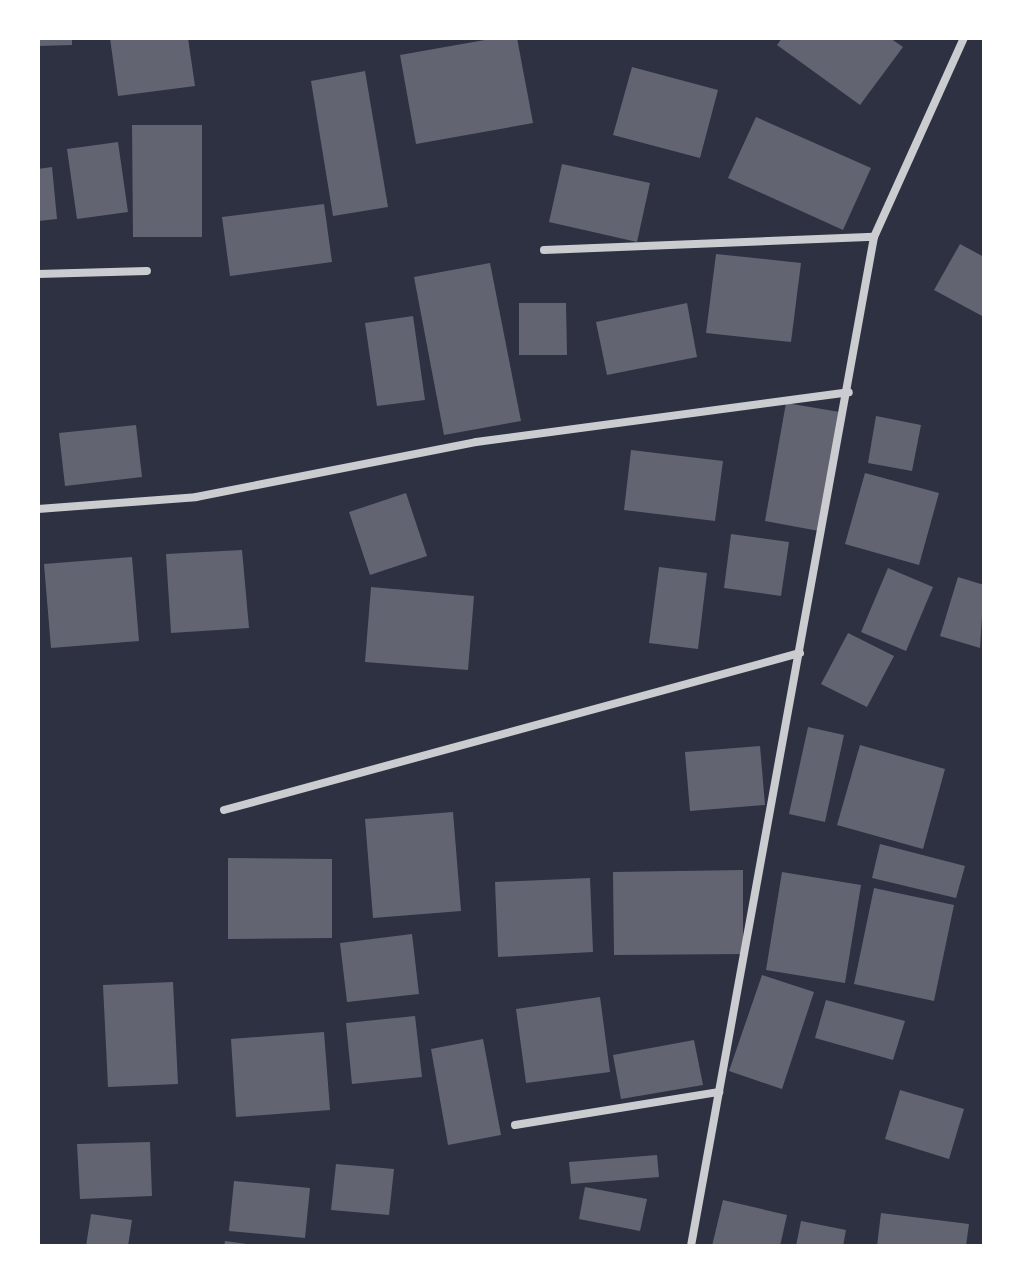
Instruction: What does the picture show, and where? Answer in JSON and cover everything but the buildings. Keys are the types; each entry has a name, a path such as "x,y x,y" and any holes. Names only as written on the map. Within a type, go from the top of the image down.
{"street":[{"path":"691,1246 849,392 874,237 964,38"},
{"path":"544,250 874,237"},
{"path":"38,274 147,271"},
{"path":"38,509 196,497 476,442 849,392"},
{"path":"224,810 800,653"},
{"path":"515,1125 719,1092"}]}
